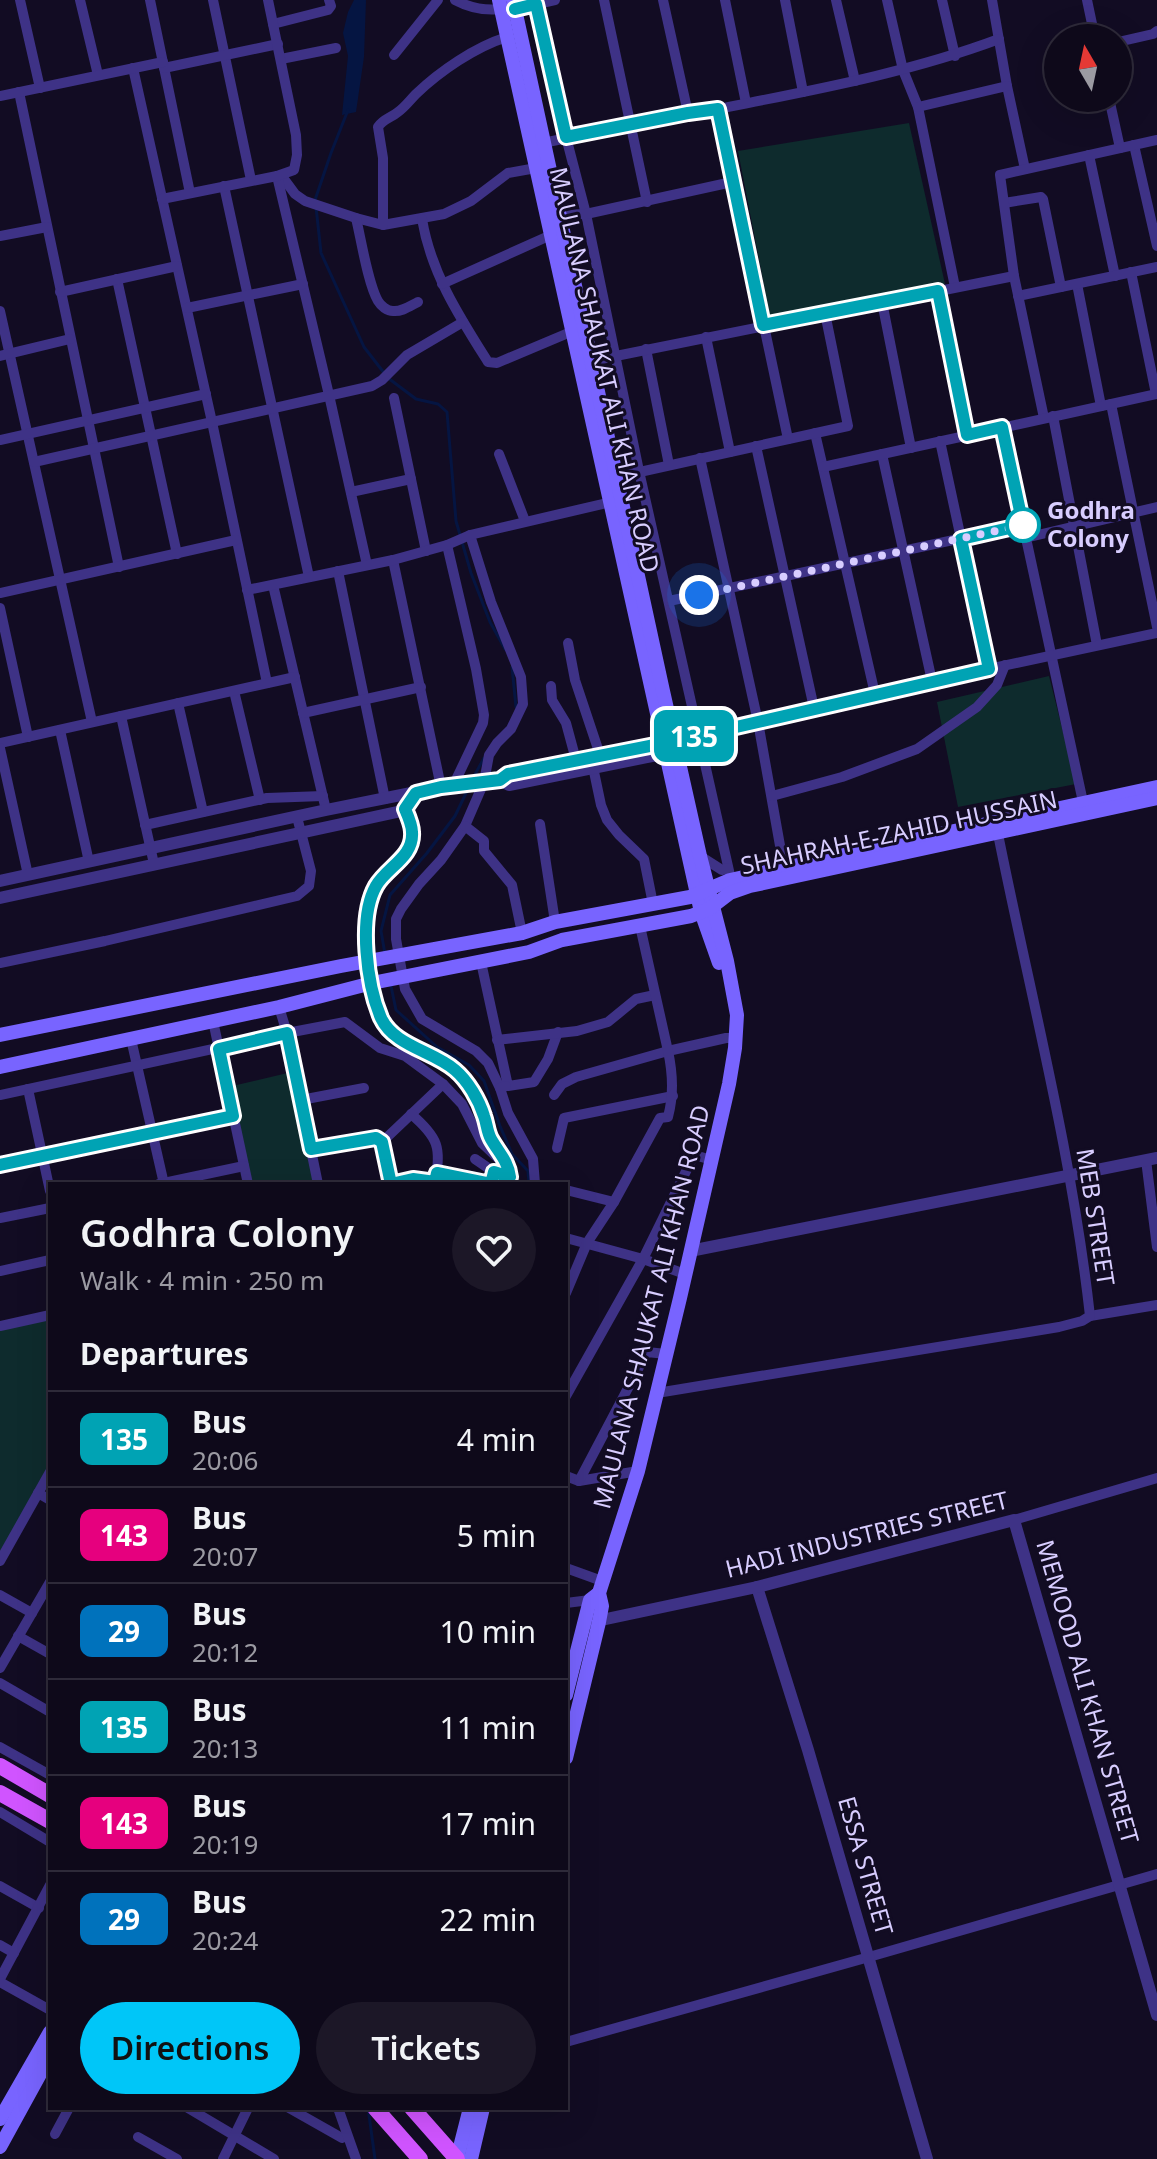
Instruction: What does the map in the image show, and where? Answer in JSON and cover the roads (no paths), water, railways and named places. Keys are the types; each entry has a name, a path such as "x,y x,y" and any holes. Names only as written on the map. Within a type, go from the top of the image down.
{"main road":[{"name":"MAULANA SHAUKAT ALI KHAN ROAD","path":"507,4 507,37 611,502 703,893 729,975 737,1015 729,1084 638,1471 597,1591 602,1606 592,1622 568,1689"},
{"name":"MAULANA SHAUKAT ALI KHAN ROAD","path":"507,4 543,143 617,477 670,747 700,856 703,893"},
{"name":"SHAHRAH-E-ZAHID HUSSAIN","path":"0,1035 522,933 555,922 703,893 731,880 1157,787"},
{"name":"SHAHRAH-E-ZAHID HUSSAIN","path":"731,880 750,886 1157,798"},
{"name":"SHAHRAH-E-ZAHID HUSSAIN","path":"0,1067 279,1007 375,983 536,951 562,940 640,926 707,909 724,896 731,880"},
{"name":"MAULANA SHAUKAT ALI KHAN ROAD","path":"568,1748 592,1622"},
{"path":"0,1766 48,1794"},
{"path":"0,1793 48,1820"},
{"path":"0,2119 48,2035"},
{"path":"0,2147 48,2060"},
{"path":"377,2110 420,2159"},
{"path":"414,2110 457,2159"},
{"path":"457,2159 469,2110"},
{"path":"471,2159 483,2110"}],"street":[{"path":"20,0 40,88"},
{"path":"80,0 98,75"},
{"path":"150,0 190,193"},
{"path":"213,0 251,180"},
{"path":"162,199 294,170 296,135 268,0"},
{"path":"273,24 328,10 331,6 329,0"},
{"path":"394,55 438,0"},
{"path":"455,0 483,10 507,4 555,0"},
{"path":"604,0 647,202"},
{"path":"663,0 688,113"},
{"path":"725,0 746,103"},
{"path":"785,0 803,92"},
{"path":"836,0 855,81"},
{"path":"887,0 903,70 918,107 955,287"},
{"path":"942,0 955,56"},
{"path":"992,0 1025,169"},
{"path":"1087,0 1092,24"},
{"path":"535,2 586,214 639,471 731,880"},
{"path":"1132,39 1157,31"},
{"path":"383,225 380,123 458,62 490,42 507,37"},
{"path":"543,143 855,81 955,56 999,39"},
{"path":"0,96 133,68 224,56 278,44"},
{"path":"281,59 336,48"},
{"path":"133,68 267,683"},
{"path":"918,107 1007,86"},
{"path":"19,92 119,567"},
{"path":"718,109 788,439"},
{"path":"1112,112 1120,148"},
{"path":"1097,645 1074,527 1018,296 1000,175 1157,140"},
{"path":"1134,145 1157,246"},
{"path":"1089,155 1115,276"},
{"path":"279,175 305,201 383,225 422,219 460,208 508,173 536,168"},
{"path":"279,175 367,565"},
{"path":"559,215 586,214 732,182"},
{"path":"224,186 309,577"},
{"path":"1004,203 1043,199 1061,287"},
{"path":"356,218 378,301 394,311 418,302"},
{"path":"422,219 425,240 442,284 488,362 504,360 573,331"},
{"path":"0,236 47,227"},
{"path":"442,284 551,235"},
{"path":"60,292 177,266"},
{"path":"1018,296 1157,267"},
{"path":"823,467 1156,394 1131,272"},
{"path":"591,361 1014,276"},
{"path":"117,279 177,554"},
{"path":"187,308 303,284"},
{"path":"1077,284 1134,513 1157,627"},
{"path":"938,291 967,435"},
{"path":"882,302 911,448"},
{"path":"0,311 5,355 28,434 92,722"},
{"path":"617,477 848,426 825,313"},
{"path":"34,462 372,386 407,355 463,322"},
{"path":"706,337 730,452"},
{"path":"5,355 70,339"},
{"path":"646,349 669,465"},
{"path":"0,440 206,394"},
{"path":"394,398 426,551"},
{"path":"1002,427 1083,802"},
{"path":"815,433 875,694"},
{"path":"940,441 989,669"},
{"path":"756,446 814,708"},
{"path":"499,454 525,521"},
{"path":"882,454 932,681"},
{"path":"700,458 758,722 784,868"},
{"path":"351,492 411,479"},
{"path":"247,590 393,560 525,521 611,502"},
{"path":"1025,538 1157,507"},
{"path":"669,601 1023,525"},
{"path":"0,593 236,540"},
{"path":"458,540 483,723 463,761 465,826 401,909 395,929 395,957 399,978 422,1019 476,1051 504,1087"},
{"path":"458,540 491,602 516,660 523,688 523,704 511,729 464,785"},
{"path":"393,560 421,687 464,785"},
{"path":"338,571 385,799"},
{"path":"273,585 326,810"},
{"path":"0,608 28,737"},
{"path":"500,780 509,785 593,767 670,747 699,735 1157,633"},
{"path":"568,643 575,680 600,755"},
{"path":"772,796 866,769 917,749 977,707 997,685 1005,665"},
{"path":"28,875 0,746 92,722 295,677"},
{"path":"551,686 552,700 566,723 576,760"},
{"path":"303,713 421,687"},
{"path":"234,691 260,800"},
{"path":"178,703 203,812"},
{"path":"121,716 154,864"},
{"path":"60,730 89,862"},
{"path":"0,881 326,810 500,780 508,774 600,755 670,747"},
{"path":"593,767 607,820 644,859 653,904"},
{"path":"0,898 397,812 405,809 416,793"},
{"path":"145,825 280,796 323,796"},
{"path":"405,809 412,831 411,844 406,854 376,886 369,904 366,929 381,1018 396,1036 456,1070 472,1091 490,1138 509,1166 509,1180 475,1159"},
{"path":"0,963 297,896 309,886 311,871 297,817"},
{"path":"540,824 555,922"},
{"path":"465,826 484,841 484,851 512,885 522,933"},
{"name":"MEB STREET","path":"657,1393 1045,1329 1082,1321 1090,1316 1084,1262 1052,1085 998,834"},
{"path":"700,856 731,880"},
{"path":"568,1287 587,1243 614,1202 660,1118 668,1117 673,1096 672,1071 640,926"},
{"path":"481,962 508,1113 533,1159 537,1182"},
{"path":"497,1040 577,1031 608,1022 636,999 655,995"},
{"path":"279,1007 318,1182"},
{"path":"213,1021 248,1182"},
{"path":"0,1095 345,1022 380,1048 405,1056 443,1084 462,1104 482,1143 500,1160"},
{"path":"504,1087 534,1082 548,1059 558,1032"},
{"path":"554,1095 562,1084 576,1077 726,1038 735,1033"},
{"path":"131,1039 162,1182"},
{"path":"382,1142 443,1084"},
{"path":"301,1100 364,1088"},
{"path":"28,1089 48,1182"},
{"path":"557,1148 564,1118 673,1096"},
{"path":"400,1182 413,1179 435,1182 440,1161 428,1129 411,1114"},
{"path":"0,1165 233,1116"},
{"path":"311,1149 376,1138 382,1142 391,1182"},
{"path":"568,1392 643,1259 694,1155 712,1160"},
{"path":"690,1251 1152,1159 1157,1247"},
{"path":"171,1182 244,1166"},
{"path":"492,1182 494,1172"},
{"path":"437,1173 477,1182"},
{"path":"568,1190 614,1202"},
{"path":"0,1218 48,1208"},
{"path":"568,1238 685,1274"},
{"path":"0,1271 48,1260"},
{"path":"1090,1316 1157,1305"},
{"path":"0,1326 48,1315"},
{"path":"579,1481 647,1352 666,1354"},
{"path":"568,1477 579,1481 638,1471"},
{"path":"1,1556 48,1476"},
{"name":"HADI INDUSTRIES STREET","path":"592,1622 757,1587 1014,1520 1157,1478"},
{"path":"38,1493 48,1499"},
{"name":"MEMOOD ALI KHAN STREET","path":"1014,1520 1157,2015"},
{"path":"568,1569 597,1591"},
{"name":"ESSA STREET","path":"757,1587 808,1750 927,2159"},
{"path":"0,1668 48,1589"},
{"path":"568,1602 597,1591"},
{"path":"0,1595 32,1613"},
{"path":"18,1636 48,1653"},
{"path":"0,1683 48,1711"},
{"path":"0,1747 48,1774"},
{"path":"0,1812 48,1841"},
{"path":"568,2041 1157,1874"},
{"path":"0,1886 39,1908"},
{"path":"48,1889 0,1981 48,2009"},
{"path":"0,1945 14,1953"},
{"path":"55,2134 68,2110"},
{"path":"191,2110 274,2159"},
{"path":"223,2159 247,2110"},
{"path":"293,2110 342,2138"},
{"path":"339,2110 356,2159"},
{"path":"138,2137 177,2159"}],"water":[{"path":"354,0 366,0 364,57 356,112 342,115 348,56 343,33"}],"waterway":[{"path":"315,200 348,110"},
{"path":"316,207 321,253 364,347 388,378 416,399 438,404 447,412 456,521 471,573 490,622 505,649"},
{"path":"512,667 516,707"},
{"path":"472,780 484,758"},
{"path":"385,954 381,931 390,895 455,816 469,787"},
{"path":"391,986 396,1010 437,1047 469,1065 484,1081 512,1154 528,1171 529,1182"},
{"path":"368,2110 375,2159"}],"place":[{"name":"Godhra Colony","path":"1023,525"}]}
